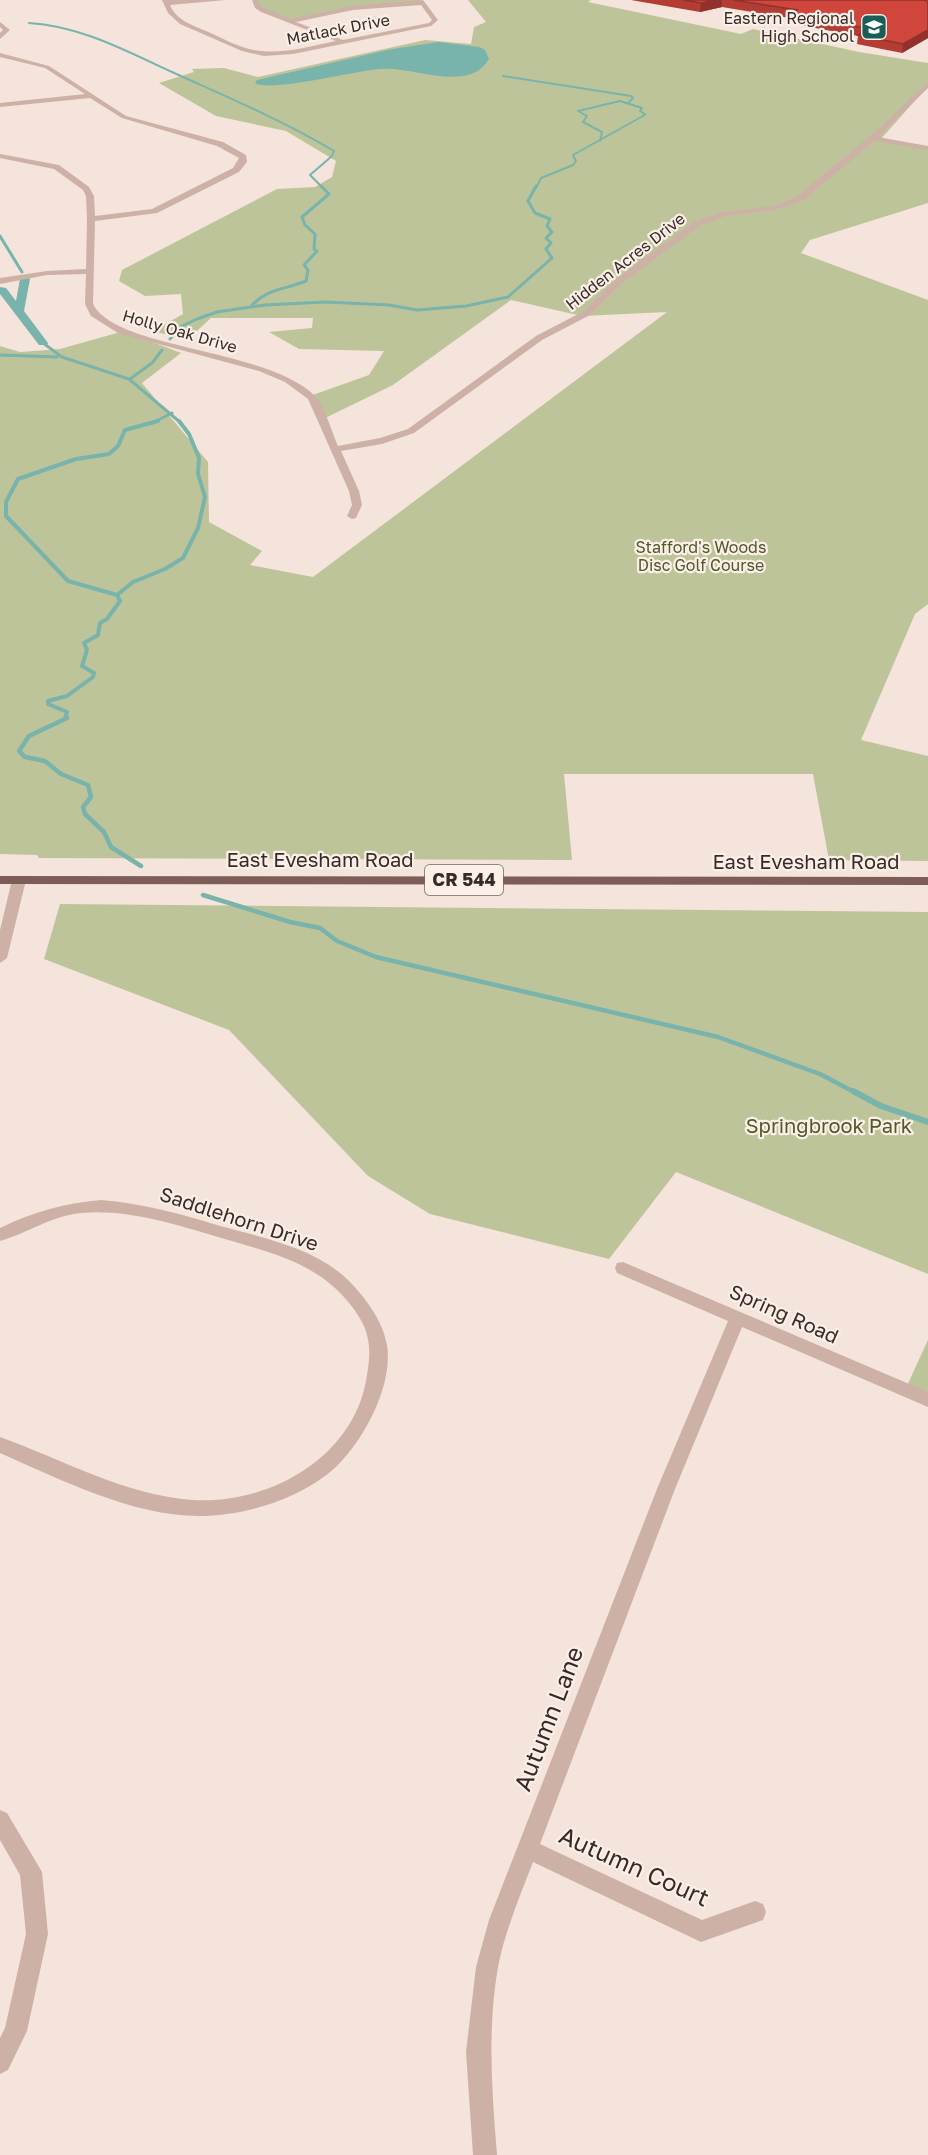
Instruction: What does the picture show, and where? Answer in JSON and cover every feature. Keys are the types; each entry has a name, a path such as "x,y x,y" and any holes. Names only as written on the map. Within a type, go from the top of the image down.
{"main road":[{"name":"East Evesham Road","path":"0,880 928,881"}],"street":[{"path":"166,1 223,0"},
{"path":"255,0 257,7 263,10 340,42"},
{"name":"Matlack Drive","path":"166,1 170,12 182,23 253,52 293,52 431,24 435,20 421,1"},
{"path":"290,21 352,8 421,1"},
{"path":"0,24 7,30 0,37"},
{"path":"0,56 47,67 90,96 136,122 229,147 243,157 243,162 227,176 170,205 140,214 91,219"},
{"name":"Hidden Acres Drive","path":"335,449 382,441 411,431 539,338 587,313 618,282 698,223 724,214 775,208 795,202 872,138 928,84"},
{"path":"0,105 90,96"},
{"path":"872,138 928,148"},
{"name":"Holly Oak Drive","path":"0,156 56,167 76,180 90,196 89,304 102,321 146,339 262,369 288,380 312,398 354,491 357,505 352,516"},
{"path":"0,281 47,273 89,271"},
{"path":"0,958 19,880"},
{"name":"Saddlehorn Drive","path":"0,1235 39,1216 79,1205 139,1208 256,1243 319,1267 335,1278 359,1303 378,1344 376,1385 363,1419 341,1452 308,1478 265,1498 228,1507 194,1508 157,1504 39,1462 0,1445"},
{"name":"Spring Road","path":"623,1268 928,1400"},
{"name":"Autumn Lane","path":"484,2155 478,2052 487,1966 500,1920 666,1489 738,1317"},
{"path":"0,1820 31,1872 37,1934 16,2031 0,2062"},
{"name":"Autumn Court","path":"526,1848 701,1930 755,1912"}],"green space":[{"path":"255,0 420,0 422,3 353,8 290,21 263,11"},
{"name":"Stafford's Woods Disc Golf Course","path":"468,0 591,0 588,2 741,34 753,29 859,52 928,63 928,86 880,140 928,149 928,203 810,240 801,253 928,300 928,604 915,614 861,740 928,756 928,861 829,860 813,774 564,774 572,860 39,858 37,855 0,854 0,346 20,352 60,349 124,331 181,353 142,383 208,462 209,522 262,551 250,565 313,577 667,312 582,316 511,300 393,385 323,419 307,397 369,375 384,351 299,349 269,332 312,328 313,318 211,318 187,340 153,331 183,314 181,294 145,296 119,281 122,270 277,189 315,187 332,177 336,161 286,131 216,116 159,83 194,72 192,69 224,68 258,77 425,40 471,44 474,27 486,22"},
{"name":"Springbrook Park","path":"60,904 928,912 928,1274 676,1172 609,1259 430,1214 368,1176 229,1030 44,959"},
{"path":"928,1340 928,1400 905,1390"}],"water":[{"path":"439,42 479,47 485,50 489,59 480,69 468,75 454,77 381,69 278,85 255,83 257,80 392,49"}],"building":[{"path":"683,0 715,0 701,3"},
{"name":"Eastern Regional High School","path":"733,0 922,0 928,1 928,30 903,44 858,35 870,29 789,14 797,10"}],"waterway":[{"path":"29,23 67,29 120,48 254,109 334,151 332,156 310,175 329,194 302,217 305,225 315,234 314,249 317,251 304,265 308,270 306,281 271,292 252,305"},
{"path":"503,76 631,96 633,98 628,103"},
{"path":"620,101 642,108 640,111 645,114 643,116 600,140 602,132 583,122 587,116 578,111 620,101"},
{"path":"536,188 541,178 573,165 576,161 573,155 600,140"},
{"path":"170,339 180,327 197,319 217,312 265,305 325,302 389,305 417,310 466,306 508,297 552,258 546,249 551,243 546,238 552,232 547,226 550,219 535,213 528,201 536,186"},
{"path":"0,236 22,272"},
{"path":"19,311 25,279"},
{"path":"2,290 43,343"},
{"path":"43,343 62,357 129,379 170,414"},
{"path":"130,379 152,363 162,350"},
{"path":"0,355 57,357"},
{"path":"154,422 170,414"},
{"path":"170,414 180,422"},
{"path":"154,422 158,421"},
{"path":"117,595 68,581 6,516 6,502 18,479 76,459 109,454 118,446 125,430 154,422"},
{"path":"117,595 133,582 165,569 183,558 198,528 205,497 198,474 199,458 189,434 180,422"},
{"path":"65,719 67,712 48,704 48,701 67,696 93,677 94,673 82,666 87,650 84,643 98,635 100,623 107,619 120,601 117,595"},
{"path":"65,719 29,736 19,751 25,757 45,761 61,774 88,785 91,797 83,807 85,814 104,832 111,847 141,866"},
{"path":"203,895 290,922 320,928 337,941 376,957 718,1037 820,1074 856,1093"},
{"path":"853,1091 881,1106 928,1122"}],"place":[{"name":"Eastern Regional High School","path":"874,27"}]}
